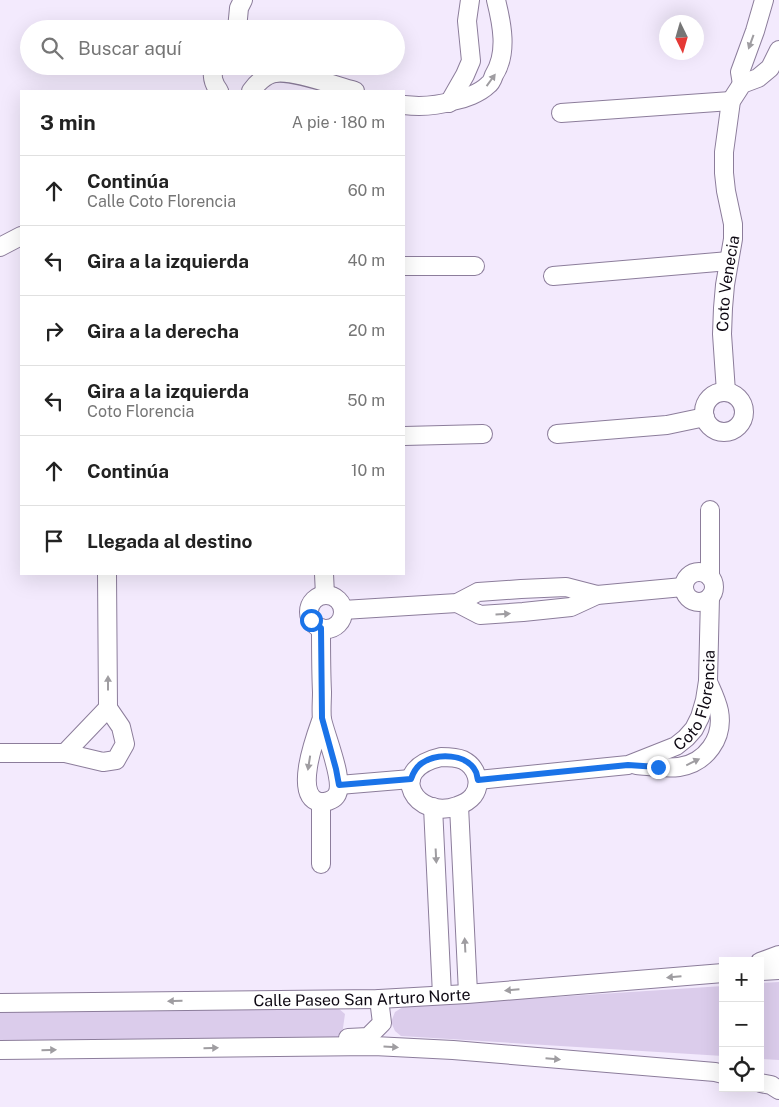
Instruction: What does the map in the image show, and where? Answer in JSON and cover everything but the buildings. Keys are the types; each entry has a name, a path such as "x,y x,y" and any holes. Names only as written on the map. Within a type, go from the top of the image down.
{"street":[{"path":"238,20 239,8 243,0"},
{"path":"449,102 471,61 467,21 470,0"},
{"path":"405,105 436,106 466,98 489,85 498,69 503,37 496,0"},
{"path":"764,0 740,72 742,84 758,78 770,68 779,50"},
{"path":"212,75 214,84 218,90"},
{"path":"252,89 265,75"},
{"path":"296,75 351,90"},
{"name":"Coto Venecia","path":"726,392 722,334 723,301 733,239 733,224 726,191 724,152 731,101 742,84"},
{"path":"561,113 731,101"},
{"path":"0,247 20,237"},
{"path":"553,276 729,261"},
{"path":"405,266 475,266"},
{"path":"718,392 726,392 734,394 741,400 745,408 744,417 740,425 733,430 725,432 716,430 709,425 704,410 706,402 711,396 718,392"},
{"path":"557,434 667,425 705,417"},
{"path":"405,436 483,434"},
{"path":"710,510 710,577"},
{"path":"704,573 710,577 714,583 714,591 710,597 702,602 693,601 686,596 683,587 685,580 690,574 704,573"},
{"path":"0,753 65,754 102,762 116,760 125,744 121,727 108,708 107,575"},
{"path":"324,575 325,595"},
{"path":"343,610 457,603 478,592 521,589 566,587 597,595"},
{"path":"457,603 480,615 523,612 571,607 597,595 683,587"},
{"path":"325,595 337,599 343,610 339,623 328,629 321,628 311,620 310,607 318,597 325,595"},
{"name":"Coto Florencia","path":"478,780 628,765 676,746 694,729 705,700 708,681 710,597"},
{"path":"321,628 322,718 335,762 339,785 337,795 332,800 324,802 313,799 308,794 307,783 310,757 322,718"},
{"path":"628,765 679,767 694,762 706,754 712,747 720,727 719,710 708,681"},
{"path":"65,754 108,708"},
{"path":"452,757 464,760 470,765 476,772 478,780 477,789 472,798 459,806 441,809 424,804 416,798 412,791 411,779 422,763 430,759 452,757"},
{"path":"339,785 411,779"},
{"path":"321,802 321,864"},
{"path":"459,806 468,994"},
{"path":"433,807 442,995"},
{"path":"764,961 779,955"},
{"path":"764,971 779,970"},
{"name":"Calle Paseo San Arturo Norte","path":"0,1003 379,999 468,994 719,973"},
{"path":"292,1047 302,1041 368,1037 382,1024 379,999"},
{"path":"0,1050 374,1046 452,1050 719,1073"},
{"path":"764,1074 779,1075"},
{"path":"764,1084 771,1085 779,1090"}],"shaded area":[{"path":"779,982 779,1060 764,1059 764,983"},
{"path":"719,986 719,1056 401,1036 395,1031 391,1022 395,1012 403,1007"},
{"path":"338,1008 345,1014 341,1042 0,1047 0,1012"}],"route":[{"path":"311,620 321,628 322,718 329,739 339,785 411,779 422,763 441,757 464,760 476,772 478,780 628,765 658,767"}]}
